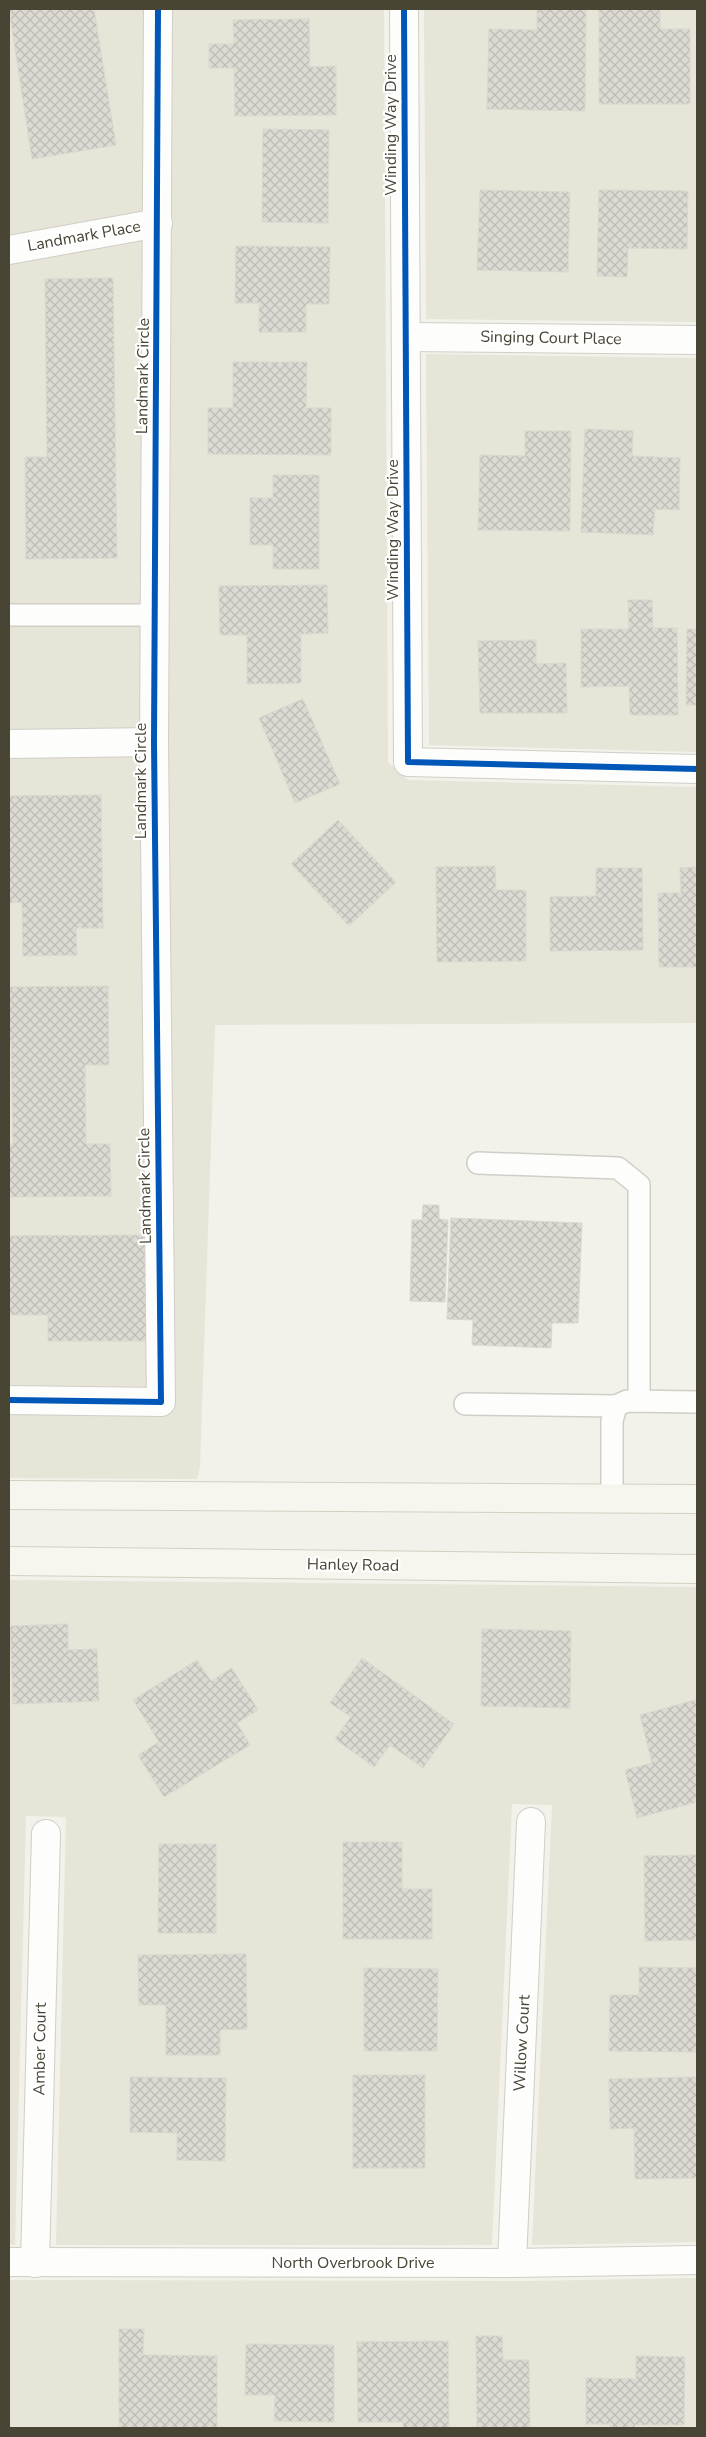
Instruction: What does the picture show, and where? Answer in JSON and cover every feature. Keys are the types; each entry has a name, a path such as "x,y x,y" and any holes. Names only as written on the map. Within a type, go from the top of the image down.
{"main road":[{"path":"9,1495 697,1499"},
{"name":"Hanley Road","path":"9,1561 697,1569"}],"street":[{"name":"Landmark Circle","path":"9,1400 161,1402 154,742 158,9"},
{"name":"Winding Way Drive","path":"404,9 408,762 697,769"},
{"name":"Landmark Place","path":"9,250 158,223"},
{"name":"Singing Court Place","path":"406,336 697,340"},
{"path":"9,744 154,742"},
{"name":"Willow Court","path":"512,2263 531,1822"},
{"name":"Amber Court","path":"22,2263 46,1834"},
{"name":"North Overbrook Drive","path":"22,2263 512,2263 697,2260"}],"lane":[{"path":"9,615 155,614"},
{"path":"478,1163 618,1168 639,1185 639,1401"},
{"path":"465,1404 616,1406 626,1401 697,1402"},
{"path":"612,1498 612,1421 616,1406"}],"shaded area":[{"path":"9,9 384,9 388,762 408,780 697,787 697,1023 215,1025 200,1466 197,1479 9,1478"},
{"path":"424,9 697,9 697,322 426,319"},
{"path":"426,354 697,358 697,752 429,745"},
{"path":"9,1580 697,1587 697,2242 532,2245 552,1805 512,1804 492,2245 56,2245 66,1817 26,1816 15,2245 9,2244"},
{"path":"697,2278 697,2428 9,2428 9,2280 531,2281"}],"building":[{"path":"9,9 94,9 116,145 32,159"},
{"path":"537,9 586,9 585,111 487,109 489,29 537,30"},
{"path":"599,9 660,9 660,29 690,29 690,104 599,104"},
{"path":"309,19 310,67 336,66 336,115 235,116 234,68 209,68 209,44 234,44 233,20"},
{"path":"263,129 329,130 328,223 262,222"},
{"path":"480,190 570,192 568,272 477,270"},
{"path":"599,190 688,191 687,249 628,248 627,277 597,276"},
{"path":"236,246 330,247 329,304 306,304 306,332 259,332 259,303 235,303"},
{"path":"113,278 117,558 26,559 25,457 47,457 45,279"},
{"path":"233,362 307,362 306,408 331,408 331,455 208,454 208,408 233,408"},
{"path":"585,429 633,431 632,456 680,458 679,510 655,509 653,535 581,532"},
{"path":"525,431 571,431 570,531 478,530 480,455 525,456"},
{"path":"273,475 319,475 319,569 273,569 273,545 250,545 250,498 273,498"},
{"path":"327,585 328,633 301,634 301,683 247,684 247,635 220,635 219,586"},
{"path":"628,600 652,600 653,628 677,628 678,715 630,715 629,686 581,687 581,629 629,629"},
{"path":"687,629 697,629 697,705 686,705"},
{"path":"536,640 536,664 566,663 567,713 480,713 478,641"},
{"path":"303,699 340,784 295,803 259,718"},
{"path":"101,795 103,928 76,928 77,955 23,956 22,902 9,903 9,796"},
{"path":"338,820 396,882 349,926 291,864"},
{"path":"495,866 496,890 526,890 526,961 437,962 436,867"},
{"path":"697,867 697,967 659,967 658,893 681,893 680,868"},
{"path":"596,868 642,868 643,950 550,951 550,897 596,896"},
{"path":"108,986 109,1065 85,1065 86,1144 110,1144 111,1196 9,1197 9,1145 13,1145 11,1040 9,1040 10,987"},
{"path":"423,1205 439,1205 439,1219 448,1220 445,1302 410,1301 412,1220 422,1220"},
{"path":"451,1218 582,1223 578,1323 552,1323 551,1348 472,1345 473,1320 447,1319"},
{"path":"148,1235 149,1341 48,1341 48,1315 9,1315 9,1236"},
{"path":"68,1624 68,1650 97,1649 99,1701 13,1704 10,1626"},
{"path":"482,1629 571,1631 570,1708 481,1706"},
{"path":"362,1658 454,1724 423,1768 390,1745 374,1767 335,1739 351,1717 330,1703"},
{"path":"197,1660 211,1681 232,1668 258,1710 237,1723 250,1745 164,1797 138,1755 159,1742 133,1700"},
{"path":"695,1700 697,1707 697,1802 637,1818 625,1770 652,1763 640,1715"},
{"path":"343,1842 402,1842 402,1889 432,1889 432,1939 343,1939"},
{"path":"159,1844 216,1844 216,1933 158,1933"},
{"path":"697,1855 697,1940 645,1941 644,1856"},
{"path":"246,1954 247,2029 220,2030 220,2055 166,2055 166,2005 139,2005 138,1955"},
{"path":"639,1967 697,1968 697,2052 609,2051 610,1995 639,1995"},
{"path":"364,1968 438,1969 437,2051 364,2051"},
{"path":"353,2075 425,2075 425,2168 353,2168"},
{"path":"130,2077 226,2078 225,2161 177,2160 177,2133 130,2132"},
{"path":"697,2077 697,2178 635,2179 634,2128 610,2129 609,2079"},
{"path":"119,2329 144,2329 143,2355 217,2356 217,2428 119,2428"},
{"path":"476,2336 502,2336 503,2360 529,2360 530,2428 477,2428"},
{"path":"448,2341 449,2428 403,2428 403,2422 358,2422 357,2342"},
{"path":"246,2344 334,2345 334,2422 274,2421 275,2395 245,2395"},
{"path":"636,2356 685,2357 684,2425 635,2425 635,2428 610,2428 610,2424 586,2424 586,2378 636,2379"}],"cycle path":[{"path":"9,1400 161,1402 154,742 158,9"},
{"path":"404,9 408,762 697,769"}]}
